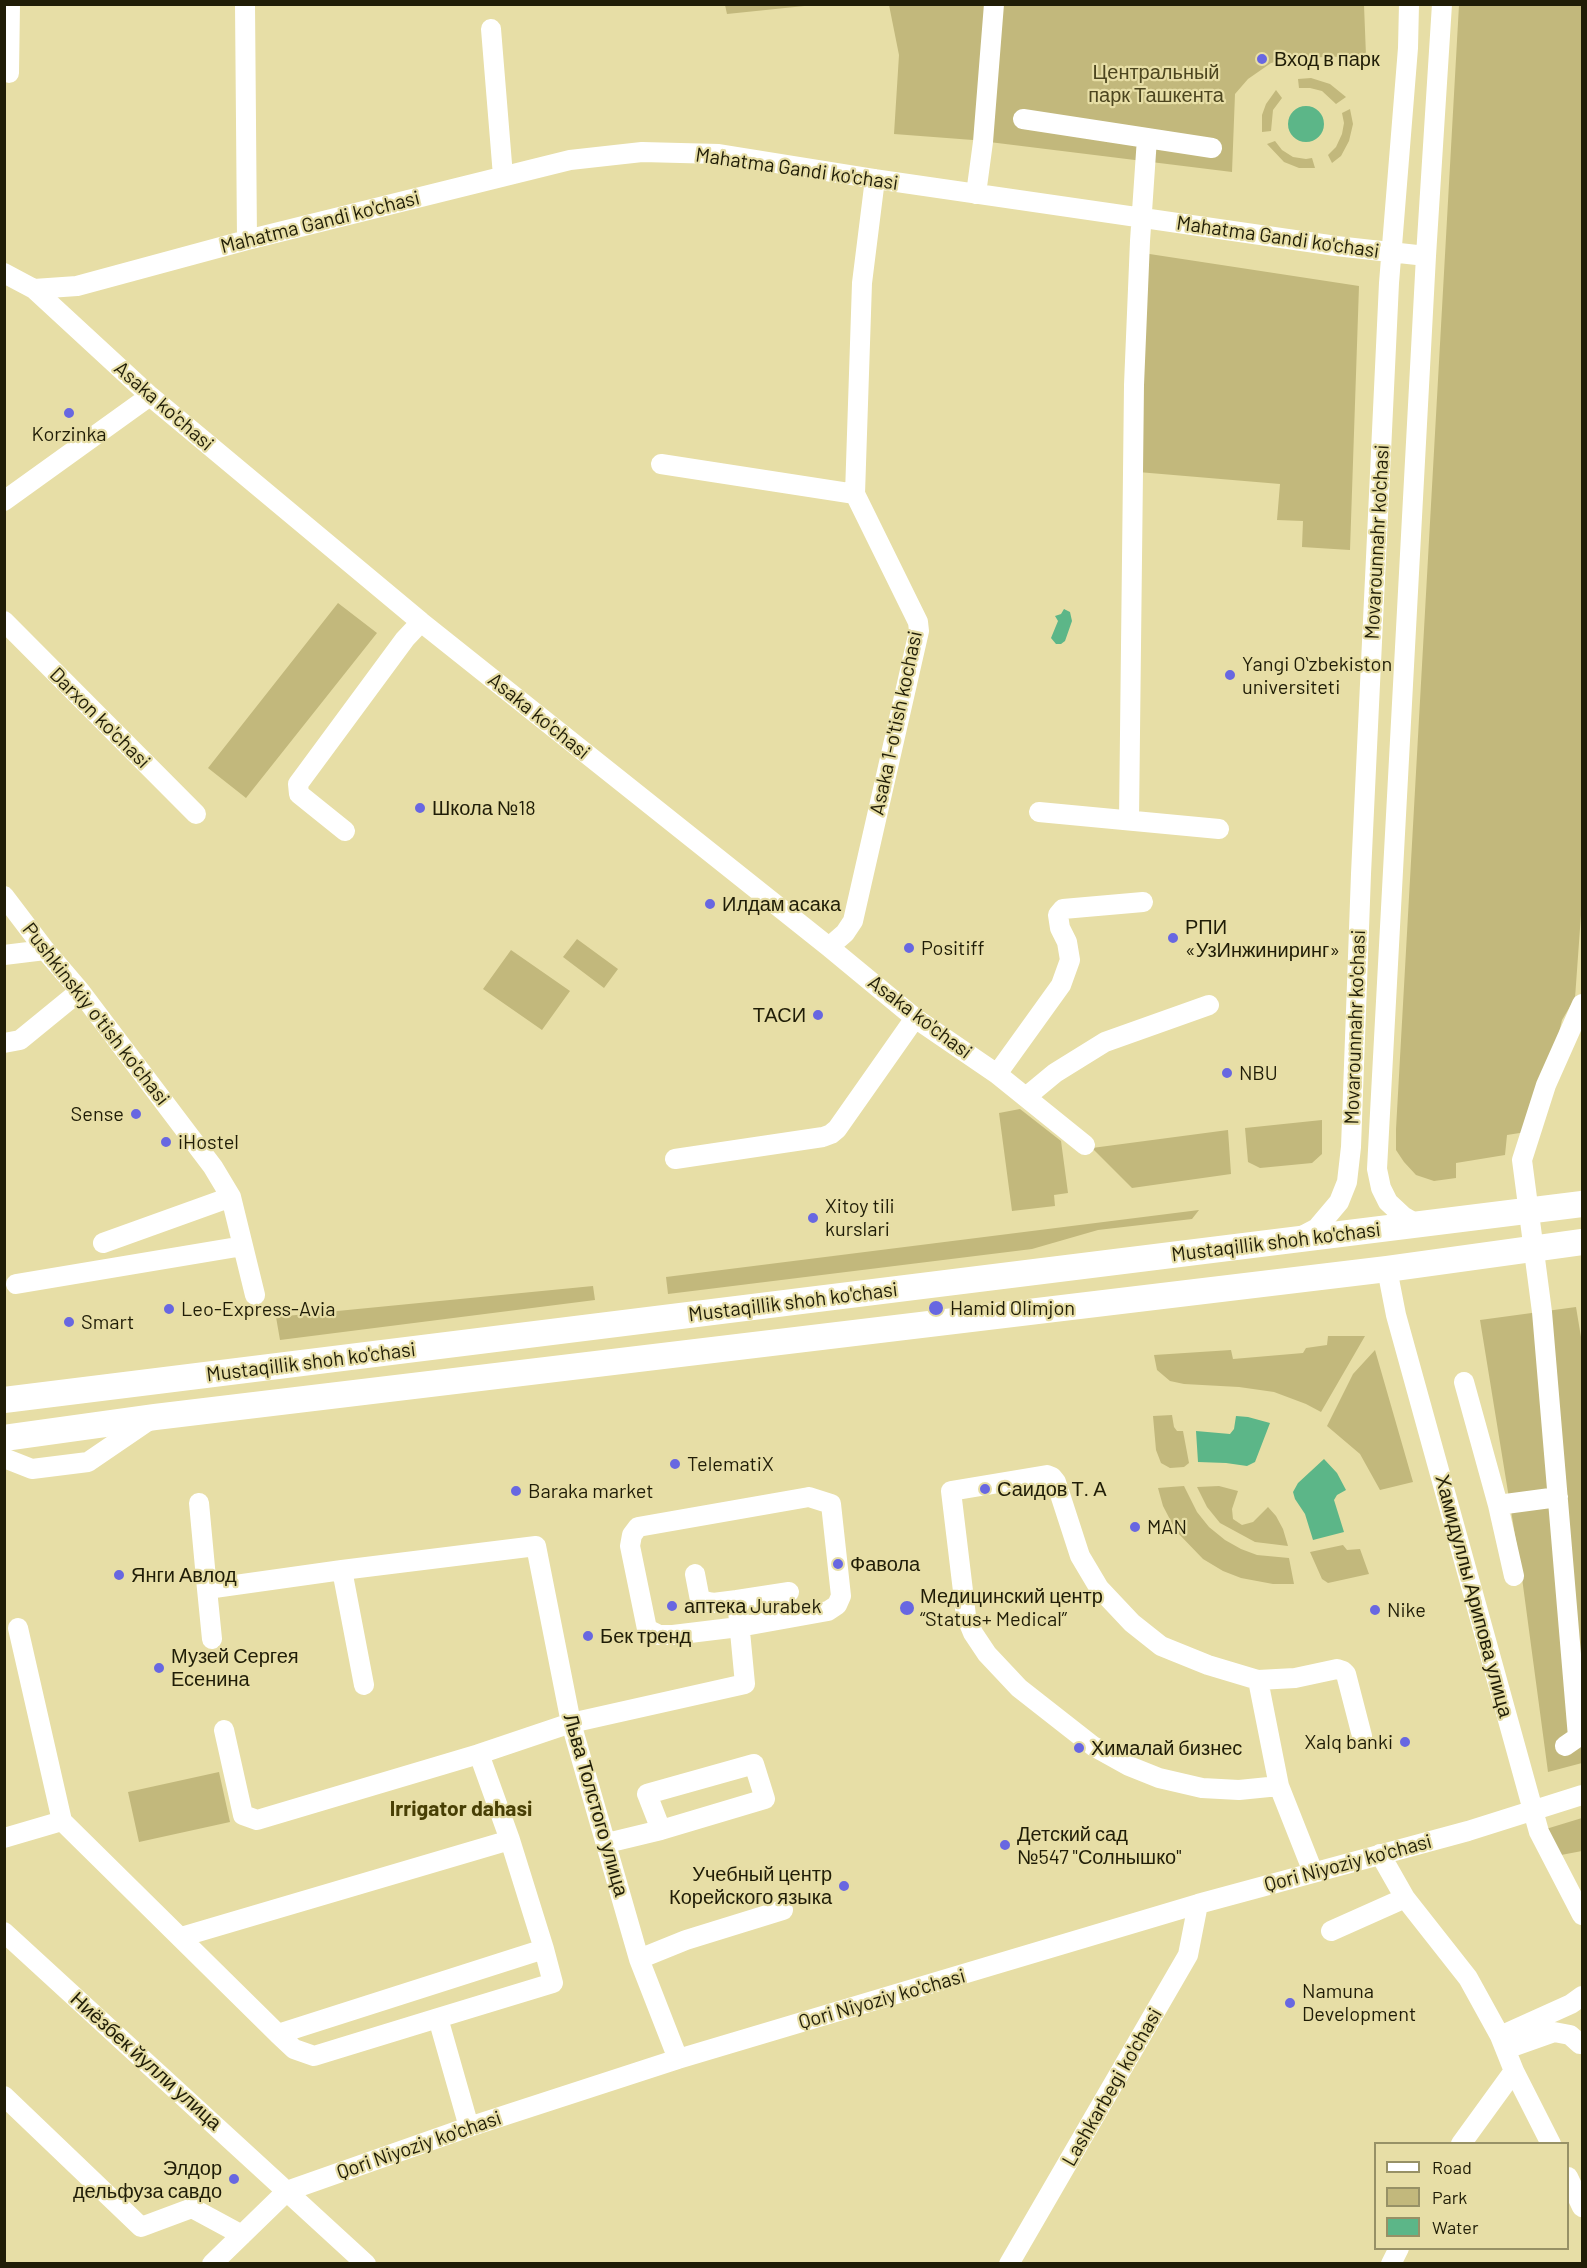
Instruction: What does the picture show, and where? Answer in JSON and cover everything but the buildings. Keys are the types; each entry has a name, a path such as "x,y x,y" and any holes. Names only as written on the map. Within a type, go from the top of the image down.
{"main road":[{"name":"Mustaqillik shoh ko'chasi","path":"4,1400 1298,1238 1420,1226 1582,1204"},
{"name":"Mustaqillik shoh ko'chasi","path":"4,1438 155,1417 1388,1269 1582,1242"}],"street":[{"path":"9,73 10,4"},
{"path":"246,4 247,240"},
{"path":"976,194 983,142 994,4"},
{"name":"Movarounnahr ko'chasi","path":"1298,1238 1317,1228 1339,1203 1347,1182 1351,1147 1360,874 1391,252 1408,48 1409,4"},
{"name":"Movarounnahr ko'chasi","path":"1420,1226 1403,1216 1388,1202 1381,1188 1377,1169 1426,256 1442,4"},
{"path":"491,28 503,176"},
{"path":"1023,120 1212,148"},
{"path":"1129,820 1134,385 1147,138"},
{"name":"Mahatma Gandi ko'chasi","path":"34,289 77,286 247,240 570,160 642,152 719,154 1141,218 1426,256"},
{"name":"Asaka 1-o'tish kochasi","path":"829,947 846,933 853,921 919,631 918,622 855,494 862,283 874,179"},
{"name":"Asaka ko'chasi","path":"4,273 34,289 150,396 421,622 915,1018 997,1074 1085,1145"},
{"path":"8,491 150,396"},
{"path":"661,464 855,494"},
{"name":"Darxon ko'chasi","path":"4,621 196,814"},
{"path":"345,831 299,794 298,784 405,639 421,622"},
{"path":"1039,812 1219,829"},
{"name":"Pushkinskiy o'tish ko'chasi","path":"4,896 80,991 213,1167 231,1197 255,1295"},
{"path":"997,1074 1061,985 1070,960 1058,915 1063,909 1143,902"},
{"path":"4,955 45,950"},
{"path":"4,1043 20,1040 80,991"},
{"path":"1565,1746 1578,1737 1542,1312 1522,1160 1546,1085 1582,1004"},
{"path":"1026,1097 1055,1073 1105,1042 1209,1005"},
{"path":"675,1159 831,1134 837,1129 915,1018"},
{"path":"104,1243 231,1197"},
{"path":"16,1284 243,1246"},
{"name":"Хамидуллы Арипова улица","path":"1388,1269 1396,1315 1539,1832 1582,1915"},
{"path":"1464,1382 1498,1505 1514,1576"},
{"path":"4,1458 32,1469 88,1462 155,1417"},
{"path":"1279,1786 1239,1790 1202,1788 1178,1784 1151,1775 1129,1766 1080,1737 1019,1688 987,1654 973,1633 966,1616 951,1491 1047,1475 1052,1477 1056,1482 1080,1556 1099,1588 1132,1623 1161,1646 1208,1665 1258,1680 1295,1678 1337,1669 1343,1671 1346,1674 1362,1736"},
{"path":"809,1497 831,1504 841,1596 837,1605 828,1611 739,1627 673,1635 659,1635 647,1629 630,1546 632,1535 638,1527 809,1497"},
{"path":"1498,1505 1558,1497"},
{"path":"199,1503 212,1639"},
{"name":"Льва Толстого улица","path":"342,1570 536,1546 571,1723 639,1959 678,2059"},
{"path":"207,1589 342,1570 364,1685"},
{"path":"696,1574 700,1600 713,1603 789,1592"},
{"path":"224,1730 243,1815 257,1820 479,1754 571,1723 745,1684 737,1600"},
{"path":"18,1629 62,1821 294,2049 314,2056 553,1983 510,1840 479,1754"},
{"path":"1258,1680 1279,1786 1313,1872"},
{"path":"607,1843 661,1830 765,1799 754,1764 647,1794 661,1830"},
{"name":"Qori Niyoziy ko'chasi","path":"212,2264 287,2191 469,2127 678,2059 1198,1904 1468,1831 1582,1795"},
{"path":"4,1838 62,1821"},
{"path":"181,1937 510,1840"},
{"path":"1380,1854 1404,1898 1468,1978 1503,2042 1514,2071 1550,2142"},
{"path":"1331,1930 1404,1898"},
{"name":"Lashkarbegi ko'chasi","path":"1009,2264 1188,1955 1198,1904"},
{"path":"639,1959 686,1940 783,1910"},
{"name":"Ниёзбек йулли улица","path":"4,1932 366,2264"},
{"path":"278,2034 544,1949"},
{"path":"1503,2042 1582,1996"},
{"path":"438,2018 469,2127"},
{"path":"1503,2042 1554,2032 1570,2035 1581,2044"},
{"path":"1462,2142 1514,2071"},
{"path":"4,2096 141,2227 192,2208 242,2235"},
{"path":"1569,2179 1582,2207"},
{"path":"1390,2264 1398,2250"}],"green space":[{"path":"725,4 814,5 727,14"},
{"name":"Центральный парк Ташкента","path":"889,5 1364,5 1366,56 1290,58 1271,63 1248,79 1235,94 1232,172 973,140 894,134 899,55"},
{"path":"1459,5 1582,5 1582,901 1575,998 1562,1020 1554,1054 1526,1132 1507,1135 1505,1155 1456,1163 1456,1178 1434,1181 1416,1175 1404,1162 1396,1150 1396,1129"},
{"path":"1311,78 1330,84 1346,97 1336,104 1322,91 1299,88 1298,79"},
{"path":"1276,90 1282,98 1273,110 1271,131 1262,132 1262,115 1266,104"},
{"path":"1350,109 1353,124 1349,141 1341,156 1332,163 1328,155 1336,147 1342,134 1344,123 1342,113"},
{"path":"1275,141 1282,150 1293,157 1312,158 1315,168 1299,168 1284,162 1267,144"},
{"path":"1143,253 1359,286 1350,550 1302,547 1303,521 1277,520 1280,484 1138,472"},
{"path":"338,603 377,633 246,798 208,768"},
{"path":"577,939 618,969 604,988 563,957"},
{"path":"511,950 570,991 542,1030 483,989"},
{"path":"1020,1109 1061,1141 1068,1193 1054,1195 1055,1206 1012,1211 999,1113"},
{"path":"1322,1120 1322,1154 1312,1163 1260,1168 1248,1162 1245,1128"},
{"path":"1228,1130 1231,1174 1132,1188 1092,1148"},
{"path":"1199,1210 1192,1219 1098,1230 1032,1249 668,1294 666,1277"},
{"path":"593,1286 595,1300 280,1340 276,1317"},
{"path":"1576,1307 1582,1343 1582,1763 1548,1772 1522,1578 1480,1320"},
{"path":"1328,1336 1365,1336 1321,1412 1274,1392 1170,1381 1157,1370 1154,1355 1231,1350 1233,1359 1303,1353 1306,1348 1327,1345"},
{"path":"1375,1350 1413,1482 1380,1490 1360,1454 1327,1426 1353,1374"},
{"path":"1172,1415 1174,1427 1177,1431 1183,1431 1189,1463 1184,1467 1170,1468 1161,1463 1156,1450 1153,1416"},
{"path":"1184,1486 1197,1512 1209,1527 1225,1540 1257,1555 1289,1558 1294,1584 1273,1584 1241,1578 1203,1559 1176,1531 1163,1506 1158,1488"},
{"path":"1219,1486 1238,1491 1232,1509 1233,1519 1242,1525 1253,1522 1268,1507 1283,1529 1288,1546 1255,1542 1220,1523 1207,1507 1197,1487"},
{"path":"1343,1545 1347,1550 1360,1549 1369,1574 1328,1583 1322,1579 1310,1552"},
{"path":"219,1772 230,1822 139,1842 128,1792"},
{"path":"1582,1818 1582,1851 1561,1855 1546,1829"}],"water":[{"path":"1306,106 1319,111 1324,124 1319,137 1306,142 1293,137 1288,124 1293,111"},
{"path":"1064,609 1070,612 1072,621 1065,641 1056,644 1051,638 1058,621 1055,616 1061,614"},
{"path":"1236,1416 1270,1423 1255,1462 1247,1466 1198,1462 1196,1431 1230,1434 1234,1429"},
{"path":"1324,1459 1337,1473 1346,1490 1337,1495 1334,1500 1344,1532 1313,1540 1305,1514 1293,1492 1298,1483"}],"place":[{"name":"Вход в парк","path":"1262,59"},
{"name":"Korzinka","path":"69,413"},
{"name":"Yangi Oʻzbekiston universiteti","path":"1230,675"},
{"name":"Школа №18","path":"420,808"},
{"name":"Илдам асака","path":"710,904"},
{"name":"РПИ «УзИнжиниринг»","path":"1173,938"},
{"name":"Positiff","path":"909,948"},
{"name":"ТАСИ","path":"818,1015"},
{"name":"NBU","path":"1227,1073"},
{"name":"Sense","path":"136,1114"},
{"name":"iHostel","path":"166,1142"},
{"name":"Xitoy tili kurslari","path":"813,1218"},
{"name":"Hamid Olimjon","path":"936,1308"},
{"name":"Leo-Express-Avia","path":"169,1309"},
{"name":"Smart","path":"69,1322"},
{"name":"TelematiX","path":"675,1464"},
{"name":"Саидов Т. А","path":"985,1489"},
{"name":"Baraka market","path":"516,1491"},
{"name":"MAN","path":"1135,1527"},
{"name":"Фавола","path":"838,1564"},
{"name":"Янги Авлод","path":"119,1575"},
{"name":"аптека Jurabek","path":"672,1606"},
{"name":"Медицинский центр “Status+ Medical”","path":"907,1608"},
{"name":"Nike","path":"1375,1610"},
{"name":"Бек тренд","path":"588,1636"},
{"name":"Музей Сергея Есенина","path":"159,1668"},
{"name":"Xalq banki","path":"1405,1742"},
{"name":"Хималай бизнес","path":"1079,1748"},
{"name":"Детский сад №547 \"Солнышко\"","path":"1005,1845"},
{"name":"Учебный центр Корейского языка","path":"844,1886"},
{"name":"Namuna Development","path":"1290,2003"},
{"name":"Элдор дельфуза савдо","path":"234,2179"}],"district":[{"name":"Irrigator dahasi","path":"461,1809"}]}
